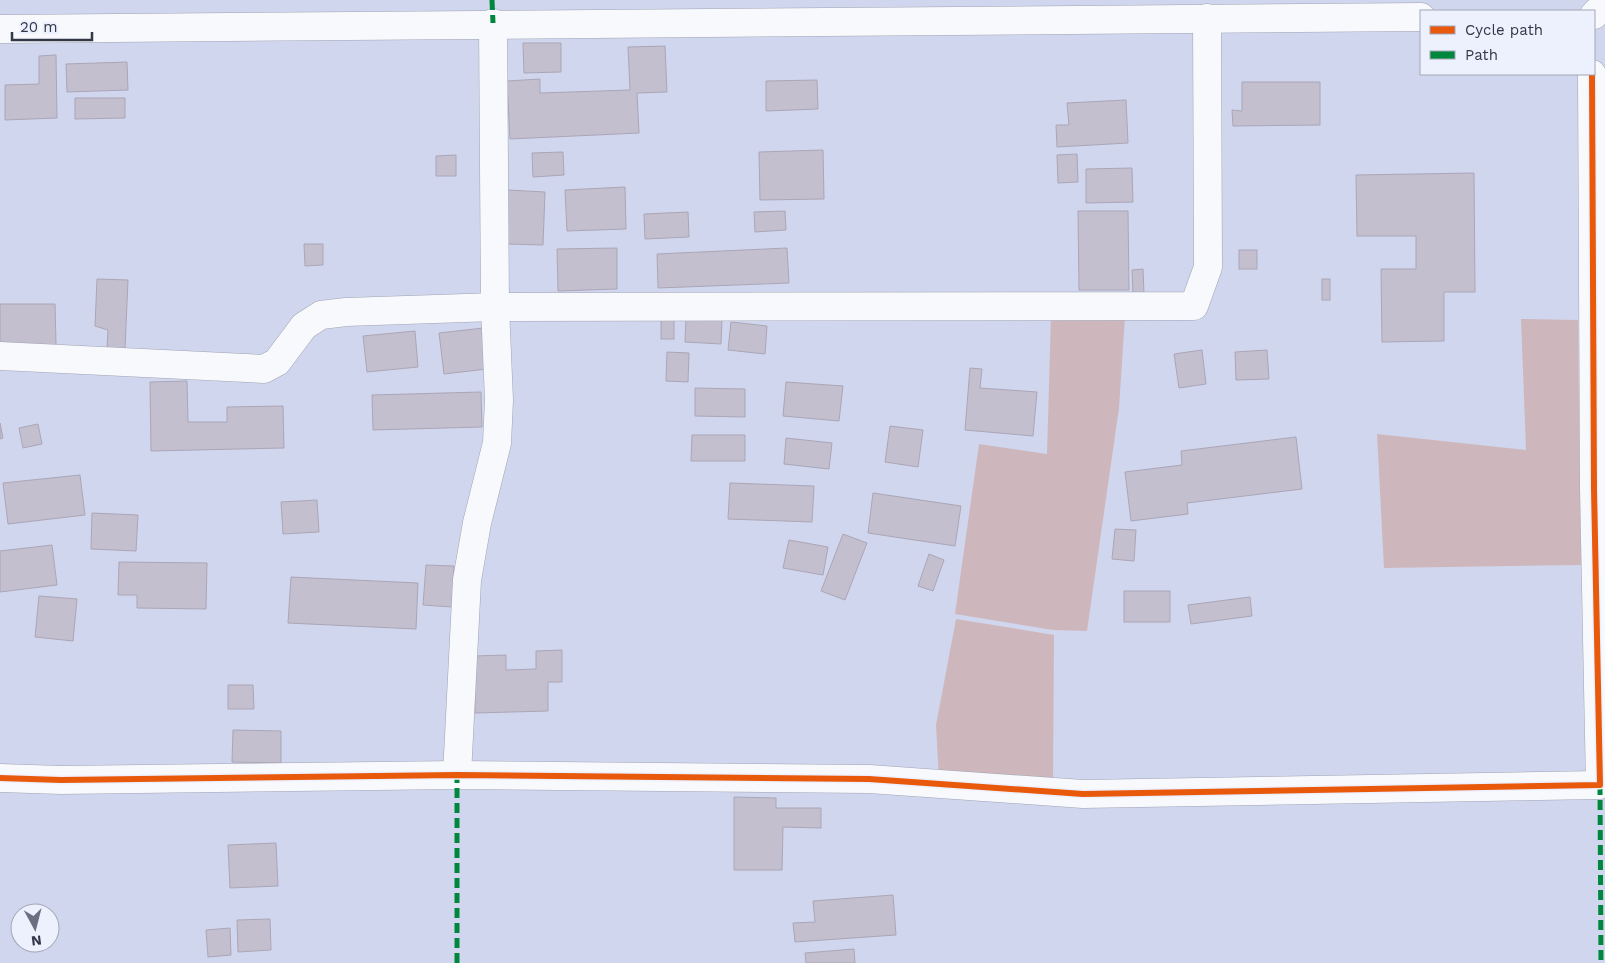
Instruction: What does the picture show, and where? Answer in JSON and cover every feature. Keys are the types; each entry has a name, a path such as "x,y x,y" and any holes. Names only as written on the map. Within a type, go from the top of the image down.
{"street":[{"path":"1595,13 1605,4"},
{"path":"0,29 493,23 1420,17"},
{"path":"1595,17 1605,25"},
{"path":"0,356 264,369 277,362 304,326 321,315 346,312 495,307 1194,306 1208,267 1207,18"},
{"path":"457,775 467,580 477,523 497,444 499,400 495,307 493,23"},
{"path":"0,778 62,780 457,775 869,779 1082,794 1600,785 1594,480 1592,75"}],"shaded area":[{"path":"1051,315 1125,316 1119,408 1087,631 1053,630 955,614 979,444 1047,454"},
{"path":"1521,319 1578,320 1581,565 1384,568 1377,434 1526,450"},
{"path":"956,619 1054,635 1053,782 939,779 936,725"}],"building":[{"path":"523,43 561,43 561,72 524,73"},
{"path":"665,46 667,92 637,93 639,133 510,139 507,81 540,79 540,93 630,90 628,47"},
{"path":"56,55 57,118 5,120 5,85 39,84 39,56"},
{"path":"127,62 128,90 67,92 66,64"},
{"path":"817,80 818,109 766,111 766,81"},
{"path":"1242,82 1320,82 1320,125 1233,126 1232,110 1242,111"},
{"path":"75,98 125,98 125,118 75,119"},
{"path":"1126,100 1128,143 1057,147 1056,125 1069,125 1067,103"},
{"path":"823,150 824,199 760,200 759,152"},
{"path":"563,152 564,175 533,177 532,153"},
{"path":"1077,154 1078,182 1058,183 1057,155"},
{"path":"456,155 456,176 436,176 436,156"},
{"path":"1132,168 1133,202 1086,203 1086,169"},
{"path":"1474,173 1475,292 1444,292 1444,341 1382,342 1381,269 1416,269 1416,236 1357,236 1356,175"},
{"path":"625,187 626,229 567,231 565,190"},
{"path":"508,190 545,192 543,245 506,244"},
{"path":"785,211 786,230 755,232 754,212"},
{"path":"1078,211 1128,211 1129,290 1079,290"},
{"path":"688,212 689,237 645,239 644,214"},
{"path":"304,244 323,244 323,265 305,266"},
{"path":"617,248 617,289 558,291 557,249"},
{"path":"787,248 789,283 658,288 657,254"},
{"path":"1239,250 1257,250 1257,269 1239,269"},
{"path":"1143,269 1144,294 1133,295 1132,270"},
{"path":"97,279 128,280 125,349 107,348 108,330 95,326"},
{"path":"1322,279 1330,279 1330,300 1322,300"},
{"path":"0,304 55,304 56,345 0,345"},
{"path":"686,317 722,319 721,344 685,342"},
{"path":"661,320 674,320 674,339 661,339"},
{"path":"731,322 767,326 765,354 728,350"},
{"path":"483,328 487,369 444,374 439,333"},
{"path":"415,331 418,367 367,372 363,336"},
{"path":"1202,350 1206,384 1179,388 1174,354"},
{"path":"1267,350 1269,379 1236,380 1235,352"},
{"path":"667,352 689,353 688,382 666,381"},
{"path":"970,368 982,369 980,388 1037,392 1033,436 965,430"},
{"path":"187,381 188,422 227,422 227,407 283,406 284,448 151,451 150,382"},
{"path":"786,382 843,386 839,421 783,416"},
{"path":"695,388 745,389 745,417 695,416"},
{"path":"481,392 482,427 373,430 372,395"},
{"path":"0,423 3,438 0,439"},
{"path":"38,424 42,444 23,448 19,428"},
{"path":"890,426 923,430 918,467 885,462"},
{"path":"692,435 745,435 745,461 691,461"},
{"path":"1296,437 1302,489 1187,503 1188,514 1131,521 1125,472 1182,465 1181,451"},
{"path":"786,438 832,443 829,469 784,464"},
{"path":"80,475 85,515 8,524 3,483"},
{"path":"730,483 814,486 812,522 728,519"},
{"path":"873,493 961,506 955,546 868,533"},
{"path":"317,500 319,532 283,534 281,502"},
{"path":"92,513 138,515 136,551 91,549"},
{"path":"1115,529 1136,530 1134,561 1112,559"},
{"path":"843,534 867,543 845,600 821,591"},
{"path":"789,540 828,547 823,575 783,568"},
{"path":"52,545 57,585 0,592 0,551"},
{"path":"929,554 944,560 933,591 918,586"},
{"path":"119,562 207,563 206,609 137,608 137,595 118,595"},
{"path":"426,565 454,566 452,607 423,605"},
{"path":"291,577 418,583 416,629 288,623"},
{"path":"1124,591 1170,591 1170,622 1124,622"},
{"path":"39,596 77,599 73,641 35,637"},
{"path":"1250,597 1252,616 1191,624 1188,605"},
{"path":"562,650 562,682 548,682 548,711 475,713 474,656 506,655 506,670 536,669 536,651"},
{"path":"228,685 253,685 254,709 228,709"},
{"path":"233,730 281,731 281,763 232,762"},
{"path":"734,797 776,798 776,808 821,808 821,828 783,827 782,870 734,870"},
{"path":"276,843 278,886 230,888 228,845"},
{"path":"893,895 896,935 795,942 793,923 815,922 813,901"},
{"path":"270,919 271,950 238,952 237,920"},
{"path":"230,928 231,955 208,957 206,930"},
{"path":"854,949 855,963 806,963 805,953"}],"marked path":[{"path":"492,0 493,23"},
{"path":"457,775 457,963"},
{"path":"1600,785 1601,963"}],"cycle path":[{"path":"0,778 61,780 457,775 869,779 1083,794 1600,785 1594,489 1592,75"}]}
